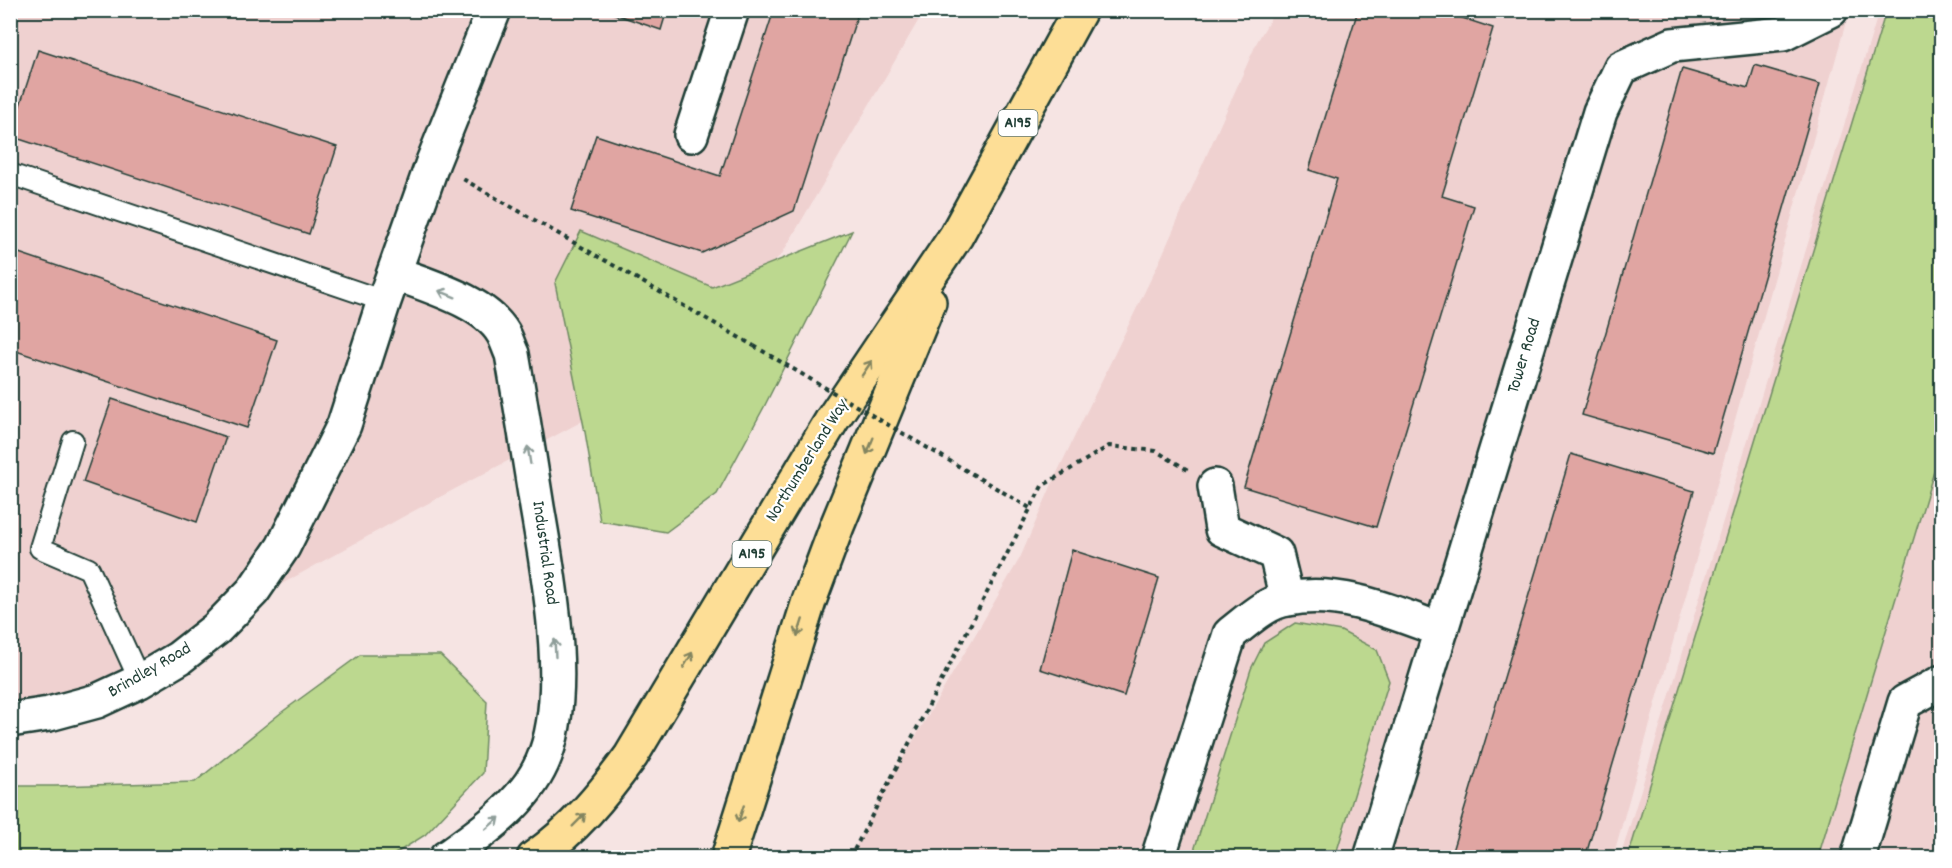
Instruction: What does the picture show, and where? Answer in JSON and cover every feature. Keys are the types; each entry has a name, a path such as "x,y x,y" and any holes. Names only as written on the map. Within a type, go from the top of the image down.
{"main road":[{"name":"Northumberland Way","path":"534,858 580,819 631,756 832,420 956,236 1080,10"},
{"name":"Northumberland Way","path":"728,858 809,601 837,526 956,236"}],"street":[{"path":"390,287 434,162 494,10"},
{"path":"692,135 732,10"},
{"name":"Tower Road","path":"1371,858 1600,112 1621,68 1672,45 1783,34 1831,10"},
{"name":"Brindley Road","path":"10,720 49,714 97,701 141,681 179,658 216,629 253,591 283,547 345,425 390,287"},
{"name":"Industrial Road","path":"390,287 465,301 487,315 502,332 512,354 549,582 554,627 555,708 551,736 542,763 528,787 508,809 481,833 446,858"},
{"path":"1215,486 1222,529 1276,554 1287,599"},
{"path":"1158,858 1230,634 1258,611 1287,599 1335,597 1379,608 1441,630"},
{"path":"1858,858 1905,702 1941,682"}],"lane":[{"path":"10,174 390,287"},
{"path":"73,441 40,548 89,569 141,681"}],"path":[{"path":"434,162 1030,508"},
{"path":"850,858 1042,486 1109,446 1156,451 1215,486"}],"shaded area":[{"path":"10,11 924,11 782,254 639,391 408,514 107,681 11,713"},
{"path":"1275,11 1849,11 1613,857 850,858 888,784 1020,558 1056,475 1160,260 1257,42"},
{"path":"1879,11 1941,11 1941,857 1620,858"}],"green space":[{"path":"1886,11 1941,11 1941,448 1818,857 1628,857"},
{"path":"581,231 712,287 852,231 764,407 717,494 666,532 600,521 555,283"},
{"path":"1295,623 1341,631 1377,650 1389,681 1335,857 1192,857 1251,669 1264,643"},
{"path":"360,655 440,655 487,701 483,773 425,835 390,857 11,857 11,786 195,782 282,712"}],"building":[{"path":"603,10 667,10 661,30"},
{"path":"774,10 859,10 794,211 702,253 571,211 596,135 720,176"},
{"path":"1358,10 1438,10 1493,28 1442,196 1474,206 1376,527 1244,487 1337,179 1309,170"},
{"path":"38,50 337,147 309,234 10,136"},
{"path":"1755,65 1820,84 1713,453 1582,415 1682,69 1748,88"},
{"path":"10,250 277,340 247,428 10,349"},
{"path":"112,399 226,437 197,522 83,482"},
{"path":"1571,454 1694,491 1585,858 1450,858"},
{"path":"1072,550 1159,578 1124,696 1040,669"}]}
